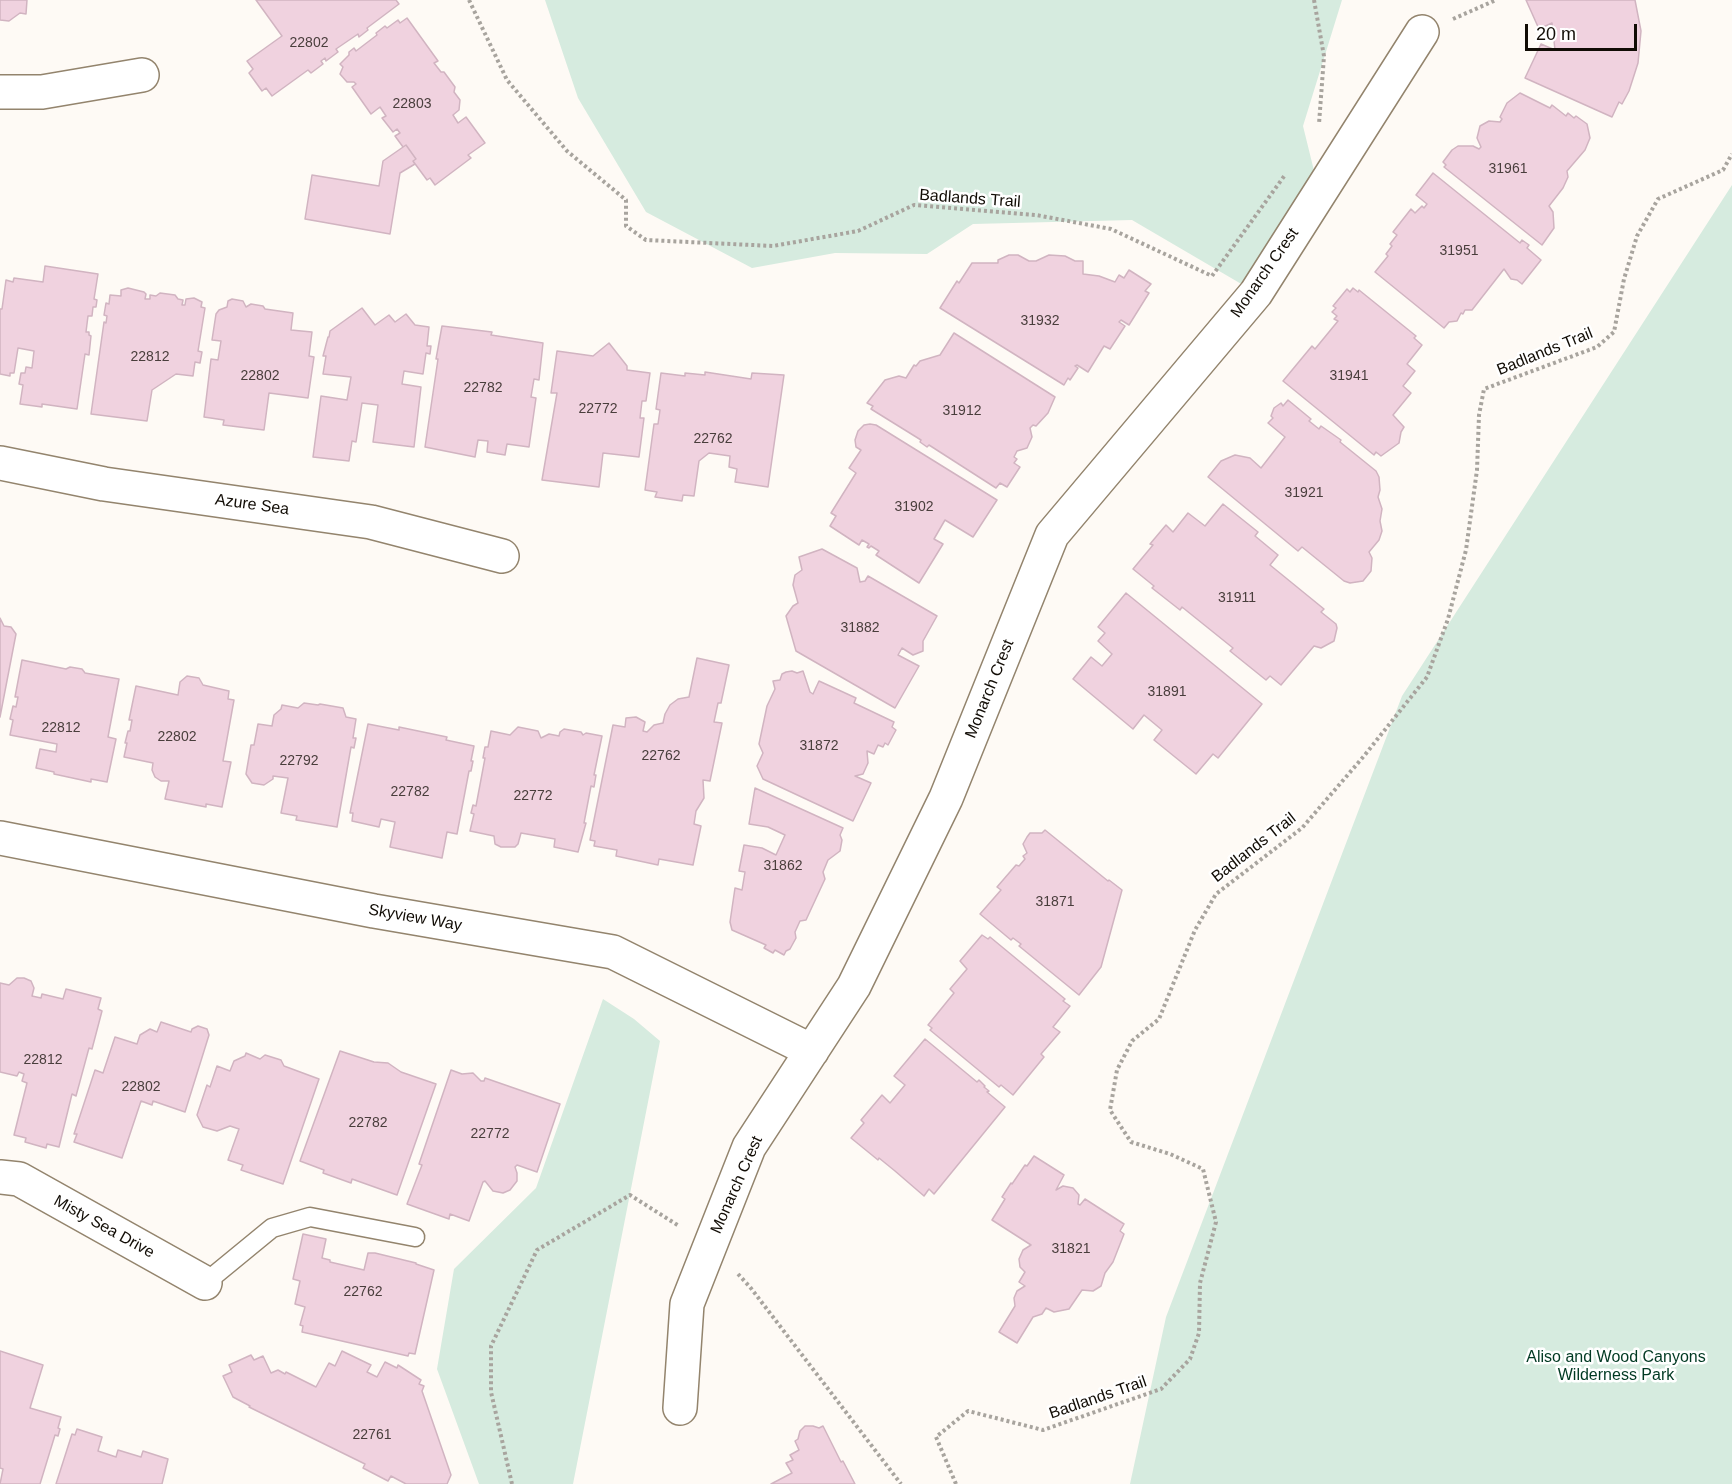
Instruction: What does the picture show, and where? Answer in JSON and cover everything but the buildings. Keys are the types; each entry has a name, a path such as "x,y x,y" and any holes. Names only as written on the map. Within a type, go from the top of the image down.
{"street":[{"name":"Monarch Crest","path":"680,1408 687,1304 749,1148 854,986 946,798 1052,536 1256,292 1422,32"},
{"path":"0,92 42,92 142,75"},
{"name":"Azure Sea","path":"0,463 104,484 371,522 502,556"},
{"name":"Skyview Way","path":"0,838 362,908 613,952 812,1051"},
{"name":"Misty Sea Drive","path":"0,1177 19,1179 205,1283"}],"lane":[{"path":"205,1283 272,1228 310,1217 415,1237"}],"path":[{"name":"Badlands Trail","path":"469,0 507,80 567,151 626,200 626,226 646,240 773,246 858,231 914,205 1036,215 1111,229 1212,276 1292,166"},
{"path":"1314,0 1323,56 1318,129"},
{"path":"1422,32 1496,0"},
{"name":"Badlands Trail","path":"956,1484 936,1437 968,1411 1042,1430 1161,1389 1190,1359 1199,1333 1200,1283 1216,1222 1203,1169 1170,1154 1131,1142 1110,1110 1117,1070 1132,1041 1159,1019 1195,930 1216,894 1302,828 1364,756 1427,677 1448,620 1466,550 1477,470 1479,415 1484,388 1597,347 1614,332 1624,279 1637,236 1658,199 1723,170 1732,154"}],"green space":[{"path":"545,0 1342,0 1303,126 1318,187 1304,250 1255,292 1132,220 973,224 927,254 835,253 752,268 646,212 578,98"},
{"name":"Aliso and Wood Canyons Wilderness Park","path":"1732,185 1732,1484 1130,1484 1166,1317 1402,696"},
{"path":"603,999 634,1019 660,1041 573,1484 479,1484 437,1369 454,1269 536,1188"}]}
